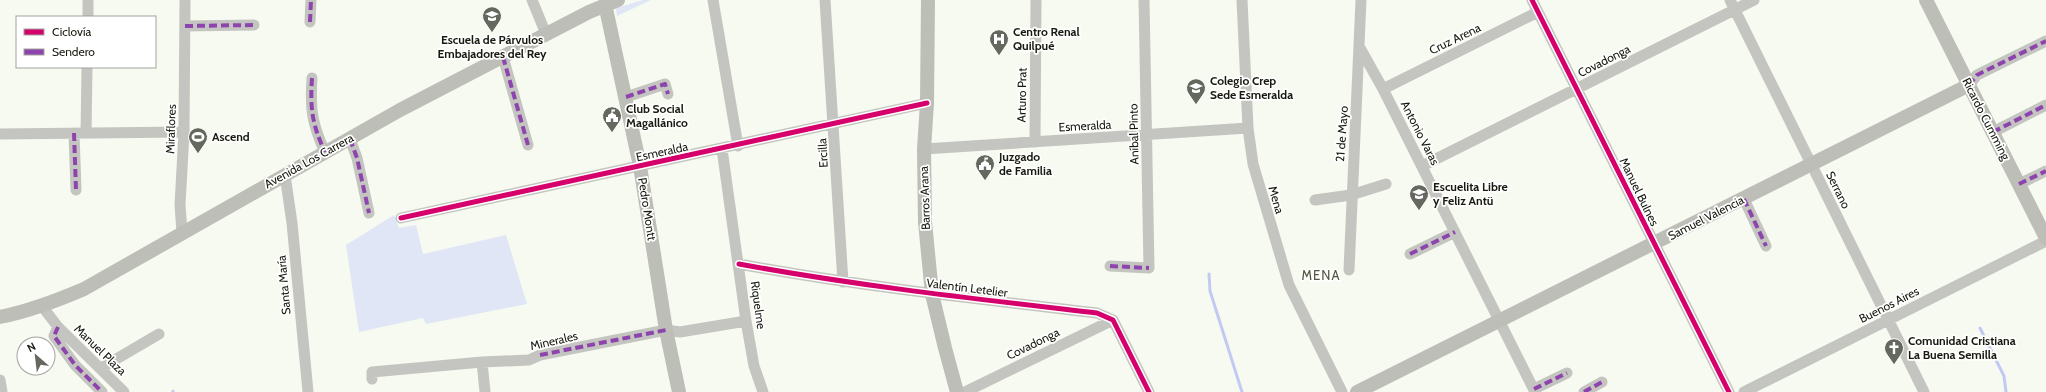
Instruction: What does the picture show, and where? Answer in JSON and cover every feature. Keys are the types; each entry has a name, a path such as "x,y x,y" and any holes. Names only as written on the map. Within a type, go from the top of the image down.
{"main road":[{"name":"Barros Arana","path":"928,0 927,103 924,148 925,222 932,294 957,392"},
{"name":"Ricardo Cumming","path":"1926,0 2046,238"},
{"name":"Avenida Los Carrera","path":"0,318 42,306 84,289 182,232 403,108 611,2"},
{"name":"Pedro Montt","path":"611,2 626,97 640,166 666,330 679,392"},
{"name":"Samuel Valencia","path":"1357,392 1744,199 1968,85"}],"street":[{"path":"88,0 88,16"},
{"name":"Miraflores","path":"182,232 180,205 184,132 185,0"},
{"path":"310,0 310,22"},
{"path":"532,0 546,34"},
{"path":"713,0 738,146"},
{"name":"Ercilla","path":"825,0 843,282"},
{"name":"Arturo Prat","path":"1035,142 1036,0"},
{"name":"Aníbal Pinto","path":"1110,266 1149,268 1144,0"},
{"name":"Mena","path":"1242,0 1248,128 1253,164 1289,285 1342,392"},
{"name":"21 de Mayo","path":"1349,270 1351,195 1362,0"},
{"name":"Manuel Bulnes","path":"1532,0 1729,392"},
{"name":"Covadonga","path":"1422,166 1577,89 1732,5 1754,0"},
{"name":"Serrano","path":"1732,5 1924,392"},
{"name":"Cruz Arena","path":"1383,89 1538,12"},
{"path":"185,26 254,25"},
{"path":"1968,85 1977,75 2046,41"},
{"name":"Antonio Varas","path":"1360,48 1383,89 1535,390"},
{"path":"503,57 528,145"},
{"path":"86,133 87,68"},
{"path":"312,78 312,113 318,136 325,152"},
{"path":"626,97 665,84 668,94"},
{"name":"Esmeralda","path":"401,218 738,146 927,103"},
{"path":"1992,132 2046,105"},
{"name":"Esmeralda","path":"924,148 1248,128"},
{"path":"0,134 184,132"},
{"path":"74,133 76,190"},
{"path":"350,139 369,213"},
{"name":"Riquelme","path":"722,149 746,321 754,366 763,392"},
{"path":"2019,184 2046,171"},
{"name":"Santa María","path":"285,175 292,223 308,392"},
{"path":"1315,200 1351,195 1386,184"},
{"path":"1744,199 1766,246"},
{"path":"1410,254 1455,232"},
{"name":"Buenos Aires","path":"1744,392 2046,241"},
{"name":"Valentín Letelier","path":"738,264 843,282 1098,313 1113,320"},
{"name":"Manuel Plaza","path":"42,306 58,327 124,392"},
{"path":"1113,320 1150,392"},
{"name":"Covadonga","path":"965,392 1113,320"},
{"name":"Minerales","path":"372,378 372,372 482,362 529,360 540,355 666,330 680,332 746,321"},
{"name":"Manuel Plaza","path":"58,327 54,336 76,365 102,392"},
{"path":"101,368 159,334"},
{"path":"482,362 485,392"},
{"path":"1535,390 1567,373"},
{"path":"0,380 2,392"},
{"path":"1584,392 1602,382"}],"shaded area":[{"path":"643,0 651,0 617,16 616,8"},
{"path":"394,215 399,228 416,225 423,254 506,235 527,304 426,324 423,318 359,332 346,245"}],"waterway":[{"path":"1209,274 1210,291 1242,392"},
{"path":"1980,328 2004,376 2006,392"}],"marked path":[{"path":"310,22 311,0"},
{"path":"185,26 254,25"},
{"path":"1969,85 1977,75 2046,41"},
{"path":"503,57 528,145"},
{"path":"312,78 311,99 313,116 317,133 325,152"},
{"path":"626,97 665,84 668,94"},
{"path":"1993,132 2046,105"},
{"path":"74,133 76,190"},
{"path":"350,139 357,158 369,213"},
{"path":"2019,184 2046,171"},
{"path":"1744,199 1766,246"},
{"path":"1410,254 1455,232"},
{"path":"1110,266 1149,268"},
{"path":"58,327 54,336 75,365 102,392"},
{"path":"540,355 666,330"},
{"path":"1534,389 1567,373"},
{"path":"1584,392 1602,382"}],"cycle path":[{"path":"1532,0 1729,392"},
{"path":"401,218 927,103"},
{"path":"739,264 828,279 1097,313 1113,320 1149,392"}],"place":[{"name":"Escuela de Párvulos Embajadores del Rey","path":"492,33"},
{"name":"Centro Renal Quilpué","path":"999,56"},
{"name":"Colegio Crep Sede Esmeralda","path":"1196,105"},
{"name":"Club Social Magallánico","path":"612,133"},
{"name":"Ascend","path":"198,154"},
{"name":"Juzgado de Familia","path":"985,181"},
{"name":"Escuelita Libre y Feliz Antü","path":"1419,211"},
{"name":"Comunidad Cristiana La Buena Semilla","path":"1894,365"}],"district":[{"name":"MENA","path":"1321,275"}]}
